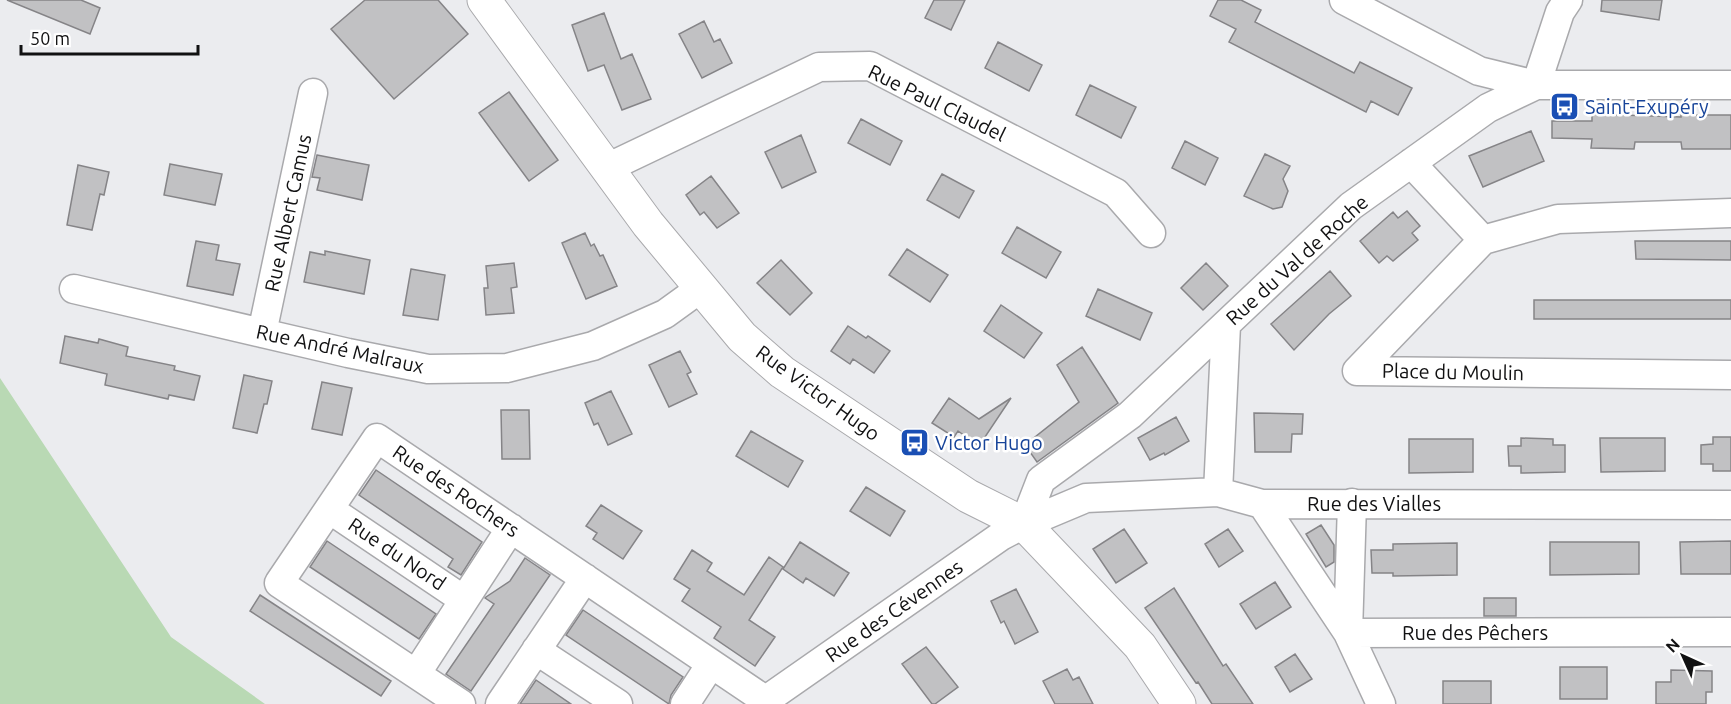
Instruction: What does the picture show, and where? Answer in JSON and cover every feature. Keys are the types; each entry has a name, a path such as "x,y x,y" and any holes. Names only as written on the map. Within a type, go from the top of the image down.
{"street":[{"name":"Rue Victor Hugo","path":"484,0 648,224 742,337 782,372 968,496 1024,524 1140,646 1179,704"},
{"path":"1344,0 1479,71 1536,85 1560,12 1568,0"},
{"name":"Rue Paul Claudel","path":"608,168 819,67 870,66 1116,194 1151,233"},
{"name":"Rue du Val de Roche","path":"1024,524 1041,480 1130,415 1351,206 1488,108 1536,85 1731,85"},
{"name":"Rue Albert Camus","path":"262,333 313,93"},
{"path":"1411,163 1483,240 1558,219 1731,213"},
{"name":"Place du Moulin","path":"1483,240 1357,370 1731,375"},
{"name":"Rue André Malraux","path":"74,289 348,353 428,369 507,368 593,346 665,314 701,288"},
{"path":"1218,492 1226,325"},
{"name":"Rue des Rochers","path":"461,704 279,583 377,438 767,703"},
{"name":"Rue des Vialles","path":"1024,524 1086,498 1218,492 1262,504 1731,505"},
{"path":"1348,633 1352,503"},
{"path":"1262,504 1348,633 1381,704"},
{"name":"Rue du Nord","path":"329,509 464,600"},
{"name":"Rue des Cévennes","path":"767,703 1000,536 1024,524"},
{"name":"Rue du Nord","path":"416,674 511,528"},
{"path":"500,704 585,578"},
{"name":"Rue des Pêchers","path":"1348,633 1731,632"},
{"path":"536,650 618,704"},
{"path":"685,704 711,664"}],"green space":[{"path":"0,378 171,637 265,704 0,704"}],"building":[{"path":"7,0 81,0 100,8 90,34"},
{"path":"365,0 438,0 468,34 394,99 331,29"},
{"path":"934,0 965,0 951,30 925,18"},
{"path":"1218,0 1241,0 1261,10 1255,22 1354,73 1360,62 1412,88 1398,115 1371,101 1366,112 1229,42 1236,29 1210,16"},
{"path":"1602,0 1662,0 1659,20 1601,11"},
{"path":"604,13 621,59 632,54 651,99 622,110 604,65 588,71 572,25"},
{"path":"704,21 714,42 720,39 732,63 702,78 679,34"},
{"path":"998,42 1042,65 1029,91 985,68"},
{"path":"1090,85 1136,107 1121,138 1076,115"},
{"path":"509,92 558,160 529,181 479,113"},
{"path":"1592,114 1681,117 1681,115 1731,115 1731,149 1682,149 1681,142 1635,142 1634,149 1591,148 1592,139 1552,138 1552,121 1592,121"},
{"path":"861,119 902,141 890,165 848,143"},
{"path":"1531,131 1544,161 1483,187 1469,156"},
{"path":"801,135 816,172 782,188 765,152"},
{"path":"1185,141 1218,158 1205,185 1172,168"},
{"path":"1265,154 1290,166 1283,179 1288,191 1282,207 1273,209 1244,196"},
{"path":"317,155 369,165 362,200 317,190 320,178 312,177"},
{"path":"170,164 222,174 215,205 164,195"},
{"path":"78,165 109,172 104,195 100,194 92,230 67,225"},
{"path":"942,174 974,191 959,218 927,200"},
{"path":"711,176 739,213 717,228 704,212 700,215 686,195"},
{"path":"1407,211 1420,226 1412,233 1418,240 1393,261 1387,256 1379,263 1360,241 1393,212 1398,218"},
{"path":"1017,227 1061,252 1046,278 1002,253"},
{"path":"585,233 591,246 594,244 600,256 603,255 617,286 586,299 562,243"},
{"path":"196,241 219,245 216,260 240,264 233,295 187,286"},
{"path":"1635,241 1731,241 1731,260 1636,259"},
{"path":"907,249 948,275 930,302 889,275"},
{"path":"325,251 370,260 364,294 304,282 310,252 325,255"},
{"path":"781,260 812,293 790,315 757,283"},
{"path":"514,263 517,287 511,288 514,313 486,315 484,288 488,288 486,266"},
{"path":"1206,263 1228,286 1203,310 1181,288"},
{"path":"411,269 445,275 438,320 403,315"},
{"path":"1330,271 1351,296 1329,314 1294,350 1271,324"},
{"path":"1098,289 1152,313 1140,340 1086,316"},
{"path":"1534,300 1731,300 1731,319 1534,319"},
{"path":"1001,305 1042,333 1024,358 984,331"},
{"path":"848,326 890,351 874,373 853,359 850,364 831,351"},
{"path":"65,336 98,343 99,339 128,347 126,356 175,366 174,370 200,376 194,400 169,395 168,399 105,385 107,374 60,363"},
{"path":"1082,347 1118,403 1037,462 1025,445 1079,402 1057,365"},
{"path":"680,351 691,372 687,374 697,394 669,407 649,365"},
{"path":"244,375 272,381 257,433 233,428"},
{"path":"322,382 352,388 342,435 312,429"},
{"path":"611,391 632,434 608,445 598,423 594,425 585,403"},
{"path":"949,398 979,419 1011,398 979,446 958,431 954,437 932,423"},
{"path":"501,410 529,410 530,459 502,459"},
{"path":"1254,413 1303,414 1302,434 1292,434 1291,452 1255,452"},
{"path":"1176,417 1189,441 1165,455 1164,453 1150,460 1138,438"},
{"path":"751,431 803,461 788,487 736,456"},
{"path":"1713,437 1731,437 1731,471 1713,471 1713,464 1701,464 1701,445 1713,444"},
{"path":"1521,438 1553,439 1553,445 1565,445 1565,472 1521,473 1521,466 1509,466 1508,446 1521,446"},
{"path":"1600,438 1665,438 1665,471 1601,472"},
{"path":"1409,439 1473,439 1473,472 1409,473"},
{"path":"376,470 482,542 461,575 448,567 453,559 359,495"},
{"path":"866,487 905,511 890,536 850,511"},
{"path":"601,505 642,531 623,559 593,539 597,533 586,526"},
{"path":"1321,525 1334,545 1334,562 1326,567 1306,534"},
{"path":"1124,529 1147,563 1116,583 1093,549"},
{"path":"1228,529 1243,551 1219,567 1205,544"},
{"path":"327,541 436,614 419,639 310,567"},
{"path":"1731,541 1731,574 1681,574 1680,542"},
{"path":"800,542 849,573 834,596 806,578 803,583 783,569"},
{"path":"1550,542 1639,542 1639,574 1550,575"},
{"path":"1457,543 1457,575 1393,576 1393,573 1372,573 1371,550 1393,550 1393,544"},
{"path":"692,550 712,563 707,571 744,595 769,557 783,567 749,620 775,637 755,666 714,638 721,627 682,601 690,589 674,579"},
{"path":"525,558 550,575 471,691 446,674 494,604 485,598 510,581"},
{"path":"1275,582 1291,607 1256,629 1240,604"},
{"path":"1174,588 1223,666 1226,664 1253,704 1212,704 1198,682 1196,683 1145,608"},
{"path":"1016,589 1038,632 1015,644 1004,621 1001,623 991,601"},
{"path":"260,595 391,681 381,696 250,611"},
{"path":"1484,598 1516,598 1516,616 1484,616"},
{"path":"583,610 683,677 671,695 669,704 566,635"},
{"path":"926,647 958,687 935,704 932,704 902,664"},
{"path":"1295,654 1312,679 1290,692 1275,667"},
{"path":"1560,667 1607,667 1607,699 1560,699"},
{"path":"1067,669 1073,680 1079,677 1093,704 1055,704 1043,681"},
{"path":"1671,670 1712,671 1712,692 1706,692 1706,704 1656,704 1656,682 1671,682"},
{"path":"536,680 571,704 520,704"},
{"path":"1443,681 1491,681 1491,704 1443,704"}],"place":[{"name":"Saint-Exupéry","path":"1564,107"},
{"name":"Victor Hugo","path":"914,443"}]}
